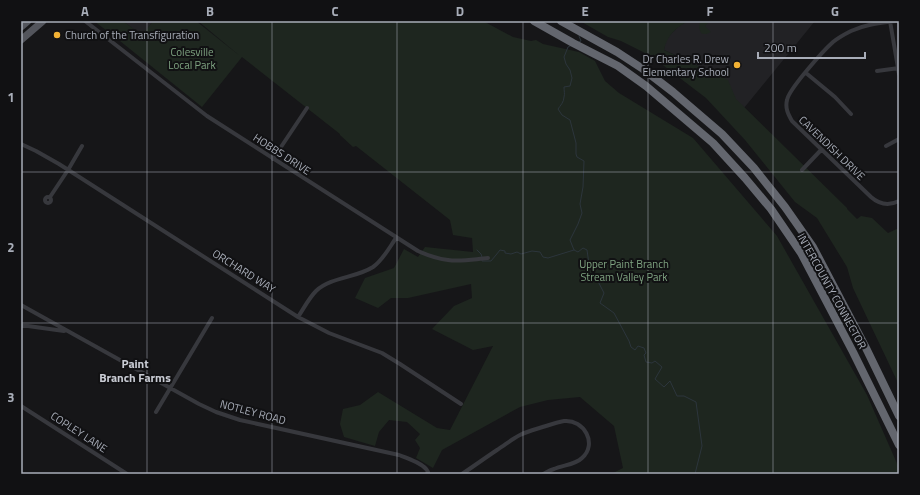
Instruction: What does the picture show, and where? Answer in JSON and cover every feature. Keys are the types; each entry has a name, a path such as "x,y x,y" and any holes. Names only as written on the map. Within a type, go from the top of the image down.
{"highway":[{"name":"INTERCOUNTY CONNECTOR","path":"534,21 618,66 651,90 713,144 745,178 771,209 801,254 853,352 899,445"},
{"name":"INTERCOUNTY CONNECTOR","path":"561,21 617,52 643,69 673,92 722,134 754,168 785,207 812,247 865,346 899,416"}],"main road":[{"path":"21,26 28,21"},
{"path":"21,40 43,21"}],"street":[{"name":"HOBBS DRIVE","path":"85,21 207,116 418,251 448,260 488,258"},
{"path":"890,21 899,74"},
{"name":"CAVENDISH DRIVE","path":"896,21 870,24 841,36 826,49 789,94 786,110 792,121 875,201 886,204 899,201"},
{"path":"877,71 898,68"},
{"path":"806,73 835,97 851,114"},
{"path":"273,159 307,108"},
{"path":"886,146 899,139"},
{"name":"ORCHARD WAY","path":"21,144 36,150 298,316 329,333 382,353 462,404"},
{"path":"50,197 82,146"},
{"path":"802,170 821,150"},
{"path":"298,316 316,290 325,284 364,272 385,255 396,238"},
{"name":"NOTLEY ROAD","path":"21,305 170,389 216,412 240,420 399,455 410,459 427,469 428,473"},
{"path":"156,412 212,318"},
{"path":"21,326 68,331"},
{"name":"COPLEY LANE","path":"21,406 127,474"},
{"path":"462,474 512,440 531,430 566,421 575,423 585,430 588,434 589,445 587,452 581,460 543,474"}],"shaded area":[{"path":"123,21 153,21 142,36"},
{"name":"Dr Charles R. Drew Elementary School","path":"687,21 815,21 744,108 703,69 664,50 665,42 670,35"}],"green space":[{"name":"Upper Paint Branch Stream Valley Park","path":"94,21 123,21 142,35 153,21 196,21 240,56 198,21 483,21 513,37 531,41 536,40 543,44 579,52 595,61 605,81 619,93 693,138 777,236 867,395 899,468 899,474 611,474 623,468 614,426 580,397 548,400 520,407 442,450 433,468 416,458 420,448 415,440 420,434 407,422 389,420 379,432 375,446 344,437 340,424 343,409 360,405 378,392 437,428 450,430 493,346 473,350 432,329 454,306 472,298 471,284 408,298 391,298 378,308 355,298 365,278 394,268 404,249 418,257 425,247 473,252 472,238 453,235 450,220 356,146 353,147 340,134 242,57 202,107"},
{"path":"580,21 688,21 673,32 667,40 664,50 728,80 736,99 857,219 861,216 872,218 888,233 899,228 899,385 853,288 847,267 817,218 795,202 745,140 706,98 651,56 621,41 608,37"},
{"path":"700,21 710,21 705,26 711,32 706,34 701,33 699,28"}],"waterway":[{"path":"579,36 581,41 579,42"},
{"path":"570,46 568,47 564,57 572,78 570,86 564,87 564,99 558,109 562,115 570,120 576,143 577,157 584,161 583,187 580,204 582,213 570,240 574,250 578,252 583,248 587,250 589,264 604,293 600,303 614,313 631,347 635,350 638,346 644,348 646,353 644,355 646,362 652,363 655,361 662,367 655,379 664,387 670,381 677,396 684,396 696,402 702,446 695,474"},
{"path":"477,250 482,257"},
{"path":"482,260 491,261 500,250 511,254 517,252 521,254 532,251 540,252 543,257 548,258 574,250"}],"place":[{"name":"Church of the Transfiguration","path":"57,35"},
{"name":"Dr Charles R. Drew Elementary School","path":"737,65"}],"district":[{"name":"Paint Branch Farms","path":"135,371"}],"park label":[{"name":"Colesville Local Park","path":"192,58"}]}
